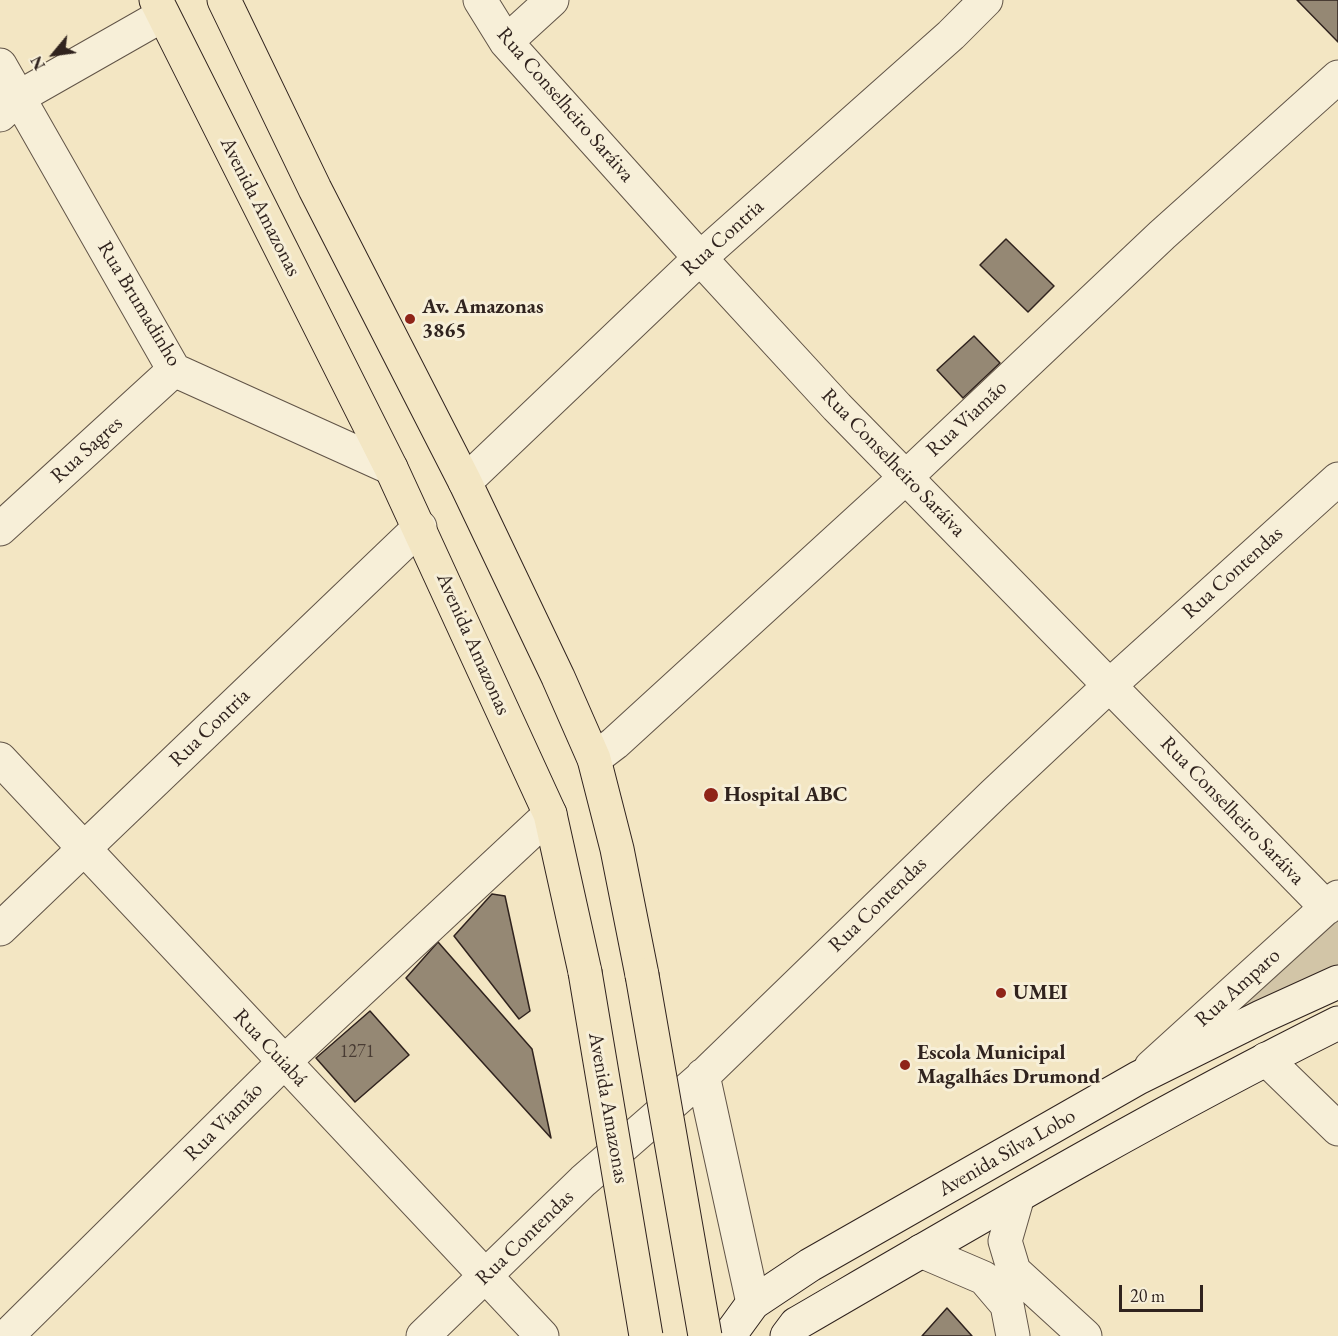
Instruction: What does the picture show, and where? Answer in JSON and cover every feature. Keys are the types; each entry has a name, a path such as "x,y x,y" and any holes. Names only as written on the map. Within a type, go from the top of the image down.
{"main road":[{"path":"225,0 315,189 465,482 558,677 594,759 616,849 642,975 705,1336"},
{"name":"Avenida Amazonas","path":"160,7 420,527 550,814 585,972 646,1336"}],"street":[{"name":"Rua Conselheiro Saráiva","path":"480,0 506,42 700,258 905,478 1109,686 1332,903"},
{"path":"506,42 552,0"},
{"name":"Rua Contria","path":"465,482 700,258 951,35 986,0"},
{"path":"9,106 160,7"},
{"name":"Rua Brumadinho","path":"0,65 9,106 174,370 391,468"},
{"name":"Rua Viamão","path":"594,759 615,743 905,478 1162,235 1338,76"},
{"name":"Rua Sagres","path":"0,529 174,370"},
{"name":"Rua Contendas","path":"423,1336 583,1181 703,1075 957,828 1109,686 1338,479"},
{"name":"Rua Contria","path":"0,929 420,527"},
{"name":"Rua Cuiabá","path":"0,759 283,1063 542,1336"},
{"name":"Rua Viamão","path":"7,1336 283,1063 550,814"},
{"name":"Rua Amparo","path":"1138,1078 1332,903"},
{"name":"Avenida Silva Lobo","path":"729,1336 753,1303 810,1265 1138,1078 1338,982"},
{"path":"1261,1017 1256,1035 1257,1043 1266,1059 1338,1129"},
{"name":"Avenida Silva Lobo","path":"786,1336 796,1324 921,1251 1266,1059 1338,1023"},
{"path":"703,1075 753,1303"},
{"path":"1018,1196 1005,1241 1014,1271 1072,1334"},
{"path":"921,1251 984,1278 1007,1305 1013,1336"}],"shaded area":[{"path":"1338,911 1338,967 1247,1015 1240,1007"}],"building":[{"path":"1297,0 1338,0 1338,42"},
{"path":"1006,239 1054,286 1028,312 980,265"},
{"path":"974,336 1000,363 963,398 937,370"},
{"path":"492,894 505,896 530,1011 519,1019 454,936"},
{"path":"438,942 532,1049 551,1138 406,978"},
{"path":"370,1011 409,1055 355,1102 316,1058"},
{"path":"947,1308 972,1336 922,1336"}],"place":[{"name":"Av. Amazonas 3865","path":"410,319"},
{"name":"Hospital ABC","path":"711,795"},
{"name":"UMEI","path":"1001,993"},
{"name":"Escola Municipal Magalhães Drumond","path":"905,1065"}]}
